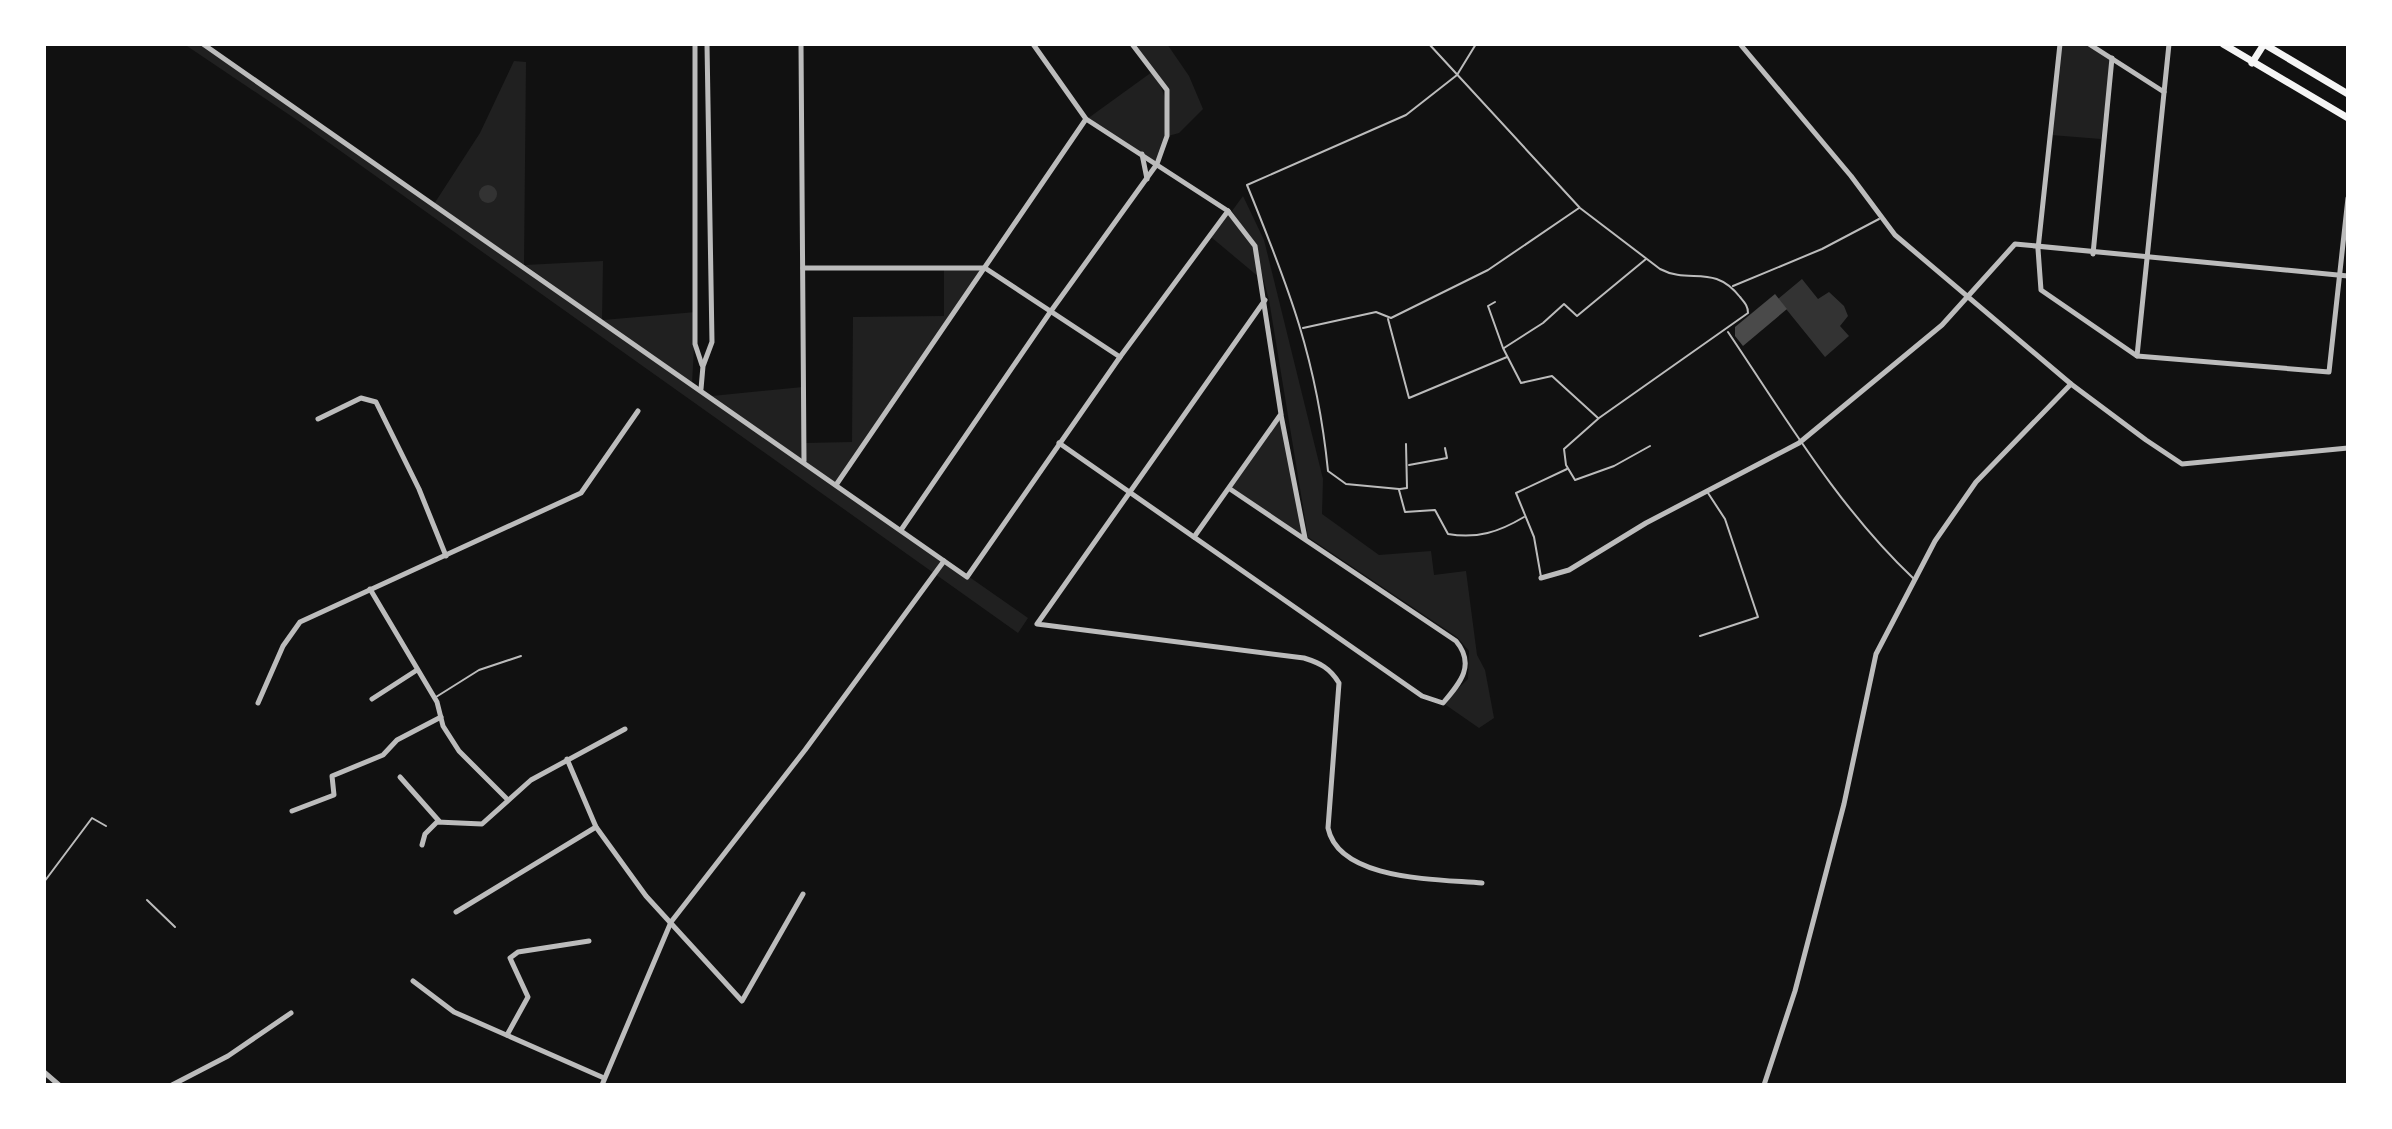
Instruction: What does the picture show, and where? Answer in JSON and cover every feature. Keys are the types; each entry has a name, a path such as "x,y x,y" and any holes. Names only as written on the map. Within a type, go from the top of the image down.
{"main road":[{"path":"2223,44 2348,118"},
{"path":"2252,63 2264,44 2348,94"}],"street":[{"path":"203,44 967,577 1120,357 1228,211"},
{"path":"695,44 695,344 703,366"},
{"path":"701,390 703,366 712,342 707,44"},
{"path":"801,44 804,462"},
{"path":"1033,44 1086,119 1228,211 1255,246 1281,414 1305,539"},
{"path":"901,530 1051,311 1157,164 1167,136 1167,90 1132,44"},
{"path":"1740,44 1851,176 1895,235 2071,384 2182,464 2348,448"},
{"path":"2060,44 2038,249 2041,290 2137,356 2329,372 2348,198"},
{"path":"2089,44 2164,92"},
{"path":"2137,356 2169,44"},
{"path":"2093,254 2112,58"},
{"path":"836,485 1086,119"},
{"path":"1142,154 1147,180"},
{"path":"1541,578 1569,570 1646,523 1799,443 1920,344 1970,296 2015,244 2038,249 2348,276"},
{"path":"803,268 985,268 1120,357"},
{"path":"1265,300 1037,624 1304,658 1321,664 1333,672 1339,683 1328,828 1332,844 1341,854 1361,865 1393,873 1482,883"},
{"path":"1764,1085 1795,991 1844,804 1876,654 1935,541 1976,482 2071,384"},
{"path":"318,419 357,399 374,400 419,489 446,556"},
{"path":"258,703 296,626 319,611 581,493 638,411"},
{"path":"1194,537 1281,414"},
{"path":"1059,443 1422,696 1443,703 1465,677 1465,652 1456,641 1230,489"},
{"path":"602,1085 671,922 805,750 944,561"},
{"path":"370,589 435,698 459,751 508,800"},
{"path":"372,699 417,670"},
{"path":"292,811 334,795 332,776 383,755 397,740 441,717"},
{"path":"400,777 439,821 479,825 508,800 567,759 625,729"},
{"path":"567,759 596,827 646,896 742,1001 803,894"},
{"path":"422,845 425,834 439,821"},
{"path":"456,912 596,827"},
{"path":"507,1035 528,997 510,958 518,952 589,941"},
{"path":"413,981 454,1012 605,1078"},
{"path":"172,1085 228,1056 291,1013"},
{"path":"44,1072 59,1085"}],"lane":[{"path":"1429,44 1580,208 1670,275 1715,276 1732,287 1749,310 1727,331 1599,418 1564,449 1568,468 1575,480 1614,466 1650,446"},
{"path":"1406,444 1407,488 1346,484 1328,471 1317,383 1303,328 1247,185 1406,115 1457,75 1476,44"},
{"path":"1388,318 1488,270 1580,208"},
{"path":"1732,287 1822,249 1880,218"},
{"path":"1503,348 1543,323 1564,304 1577,316 1646,259"},
{"path":"1495,302 1488,306 1503,348 1521,383 1552,376 1599,418"},
{"path":"1303,328 1376,312 1388,318 1409,398 1459,380 1507,357"},
{"path":"1727,331 1799,443 1871,538 1915,580"},
{"path":"1408,466 1447,458 1445,448"},
{"path":"1541,578 1534,537 1517,500 1519,490 1568,468"},
{"path":"1399,489 1405,512 1435,510 1448,534 1475,536 1501,531 1524,517"},
{"path":"1700,636 1758,617 1725,519 1707,492"},
{"path":"435,698 479,670 521,656"},
{"path":"44,882 92,818 106,826"},
{"path":"147,900 175,927"}],"shaded area":[{"path":"184,44 204,44 434,204 480,133 514,61 526,62 524,265 490,242 1028,618 1018,633 297,120"},
{"path":"1132,44 1167,44 1189,76 1203,109 1179,133 1168,136 1167,89"},
{"path":"2060,44 2088,44 2111,59 2101,139 2051,135"},
{"path":"1152,72 1159,82 1166,104 1166,127 1157,163 1087,119"},
{"path":"484,185 492,185 497,194 495,201 484,203 479,198 479,190"},
{"path":"1243,196 1264,240 1323,479 1322,514 1379,555 1431,551 1434,575 1466,571 1477,655 1485,670 1494,718 1479,728 1443,703 1468,679 1469,651 1457,637 1308,537 1269,300 1255,248 1260,278 1211,237 1228,213 1253,243 1232,211"},
{"path":"603,261 602,320 525,265"},
{"path":"944,269 983,269 836,484 805,462 805,443 852,442 853,317 944,316"},
{"path":"1802,279 1818,299 1829,292 1844,306 1848,316 1840,326 1849,336 1825,357 1778,299"},
{"path":"696,312 692,383 603,320"},
{"path":"803,387 803,460 712,396"},
{"path":"1281,415 1305,539 1230,489"}],"building":[{"path":"1775,294 1787,309 1743,346 1735,336 1735,327"}]}
